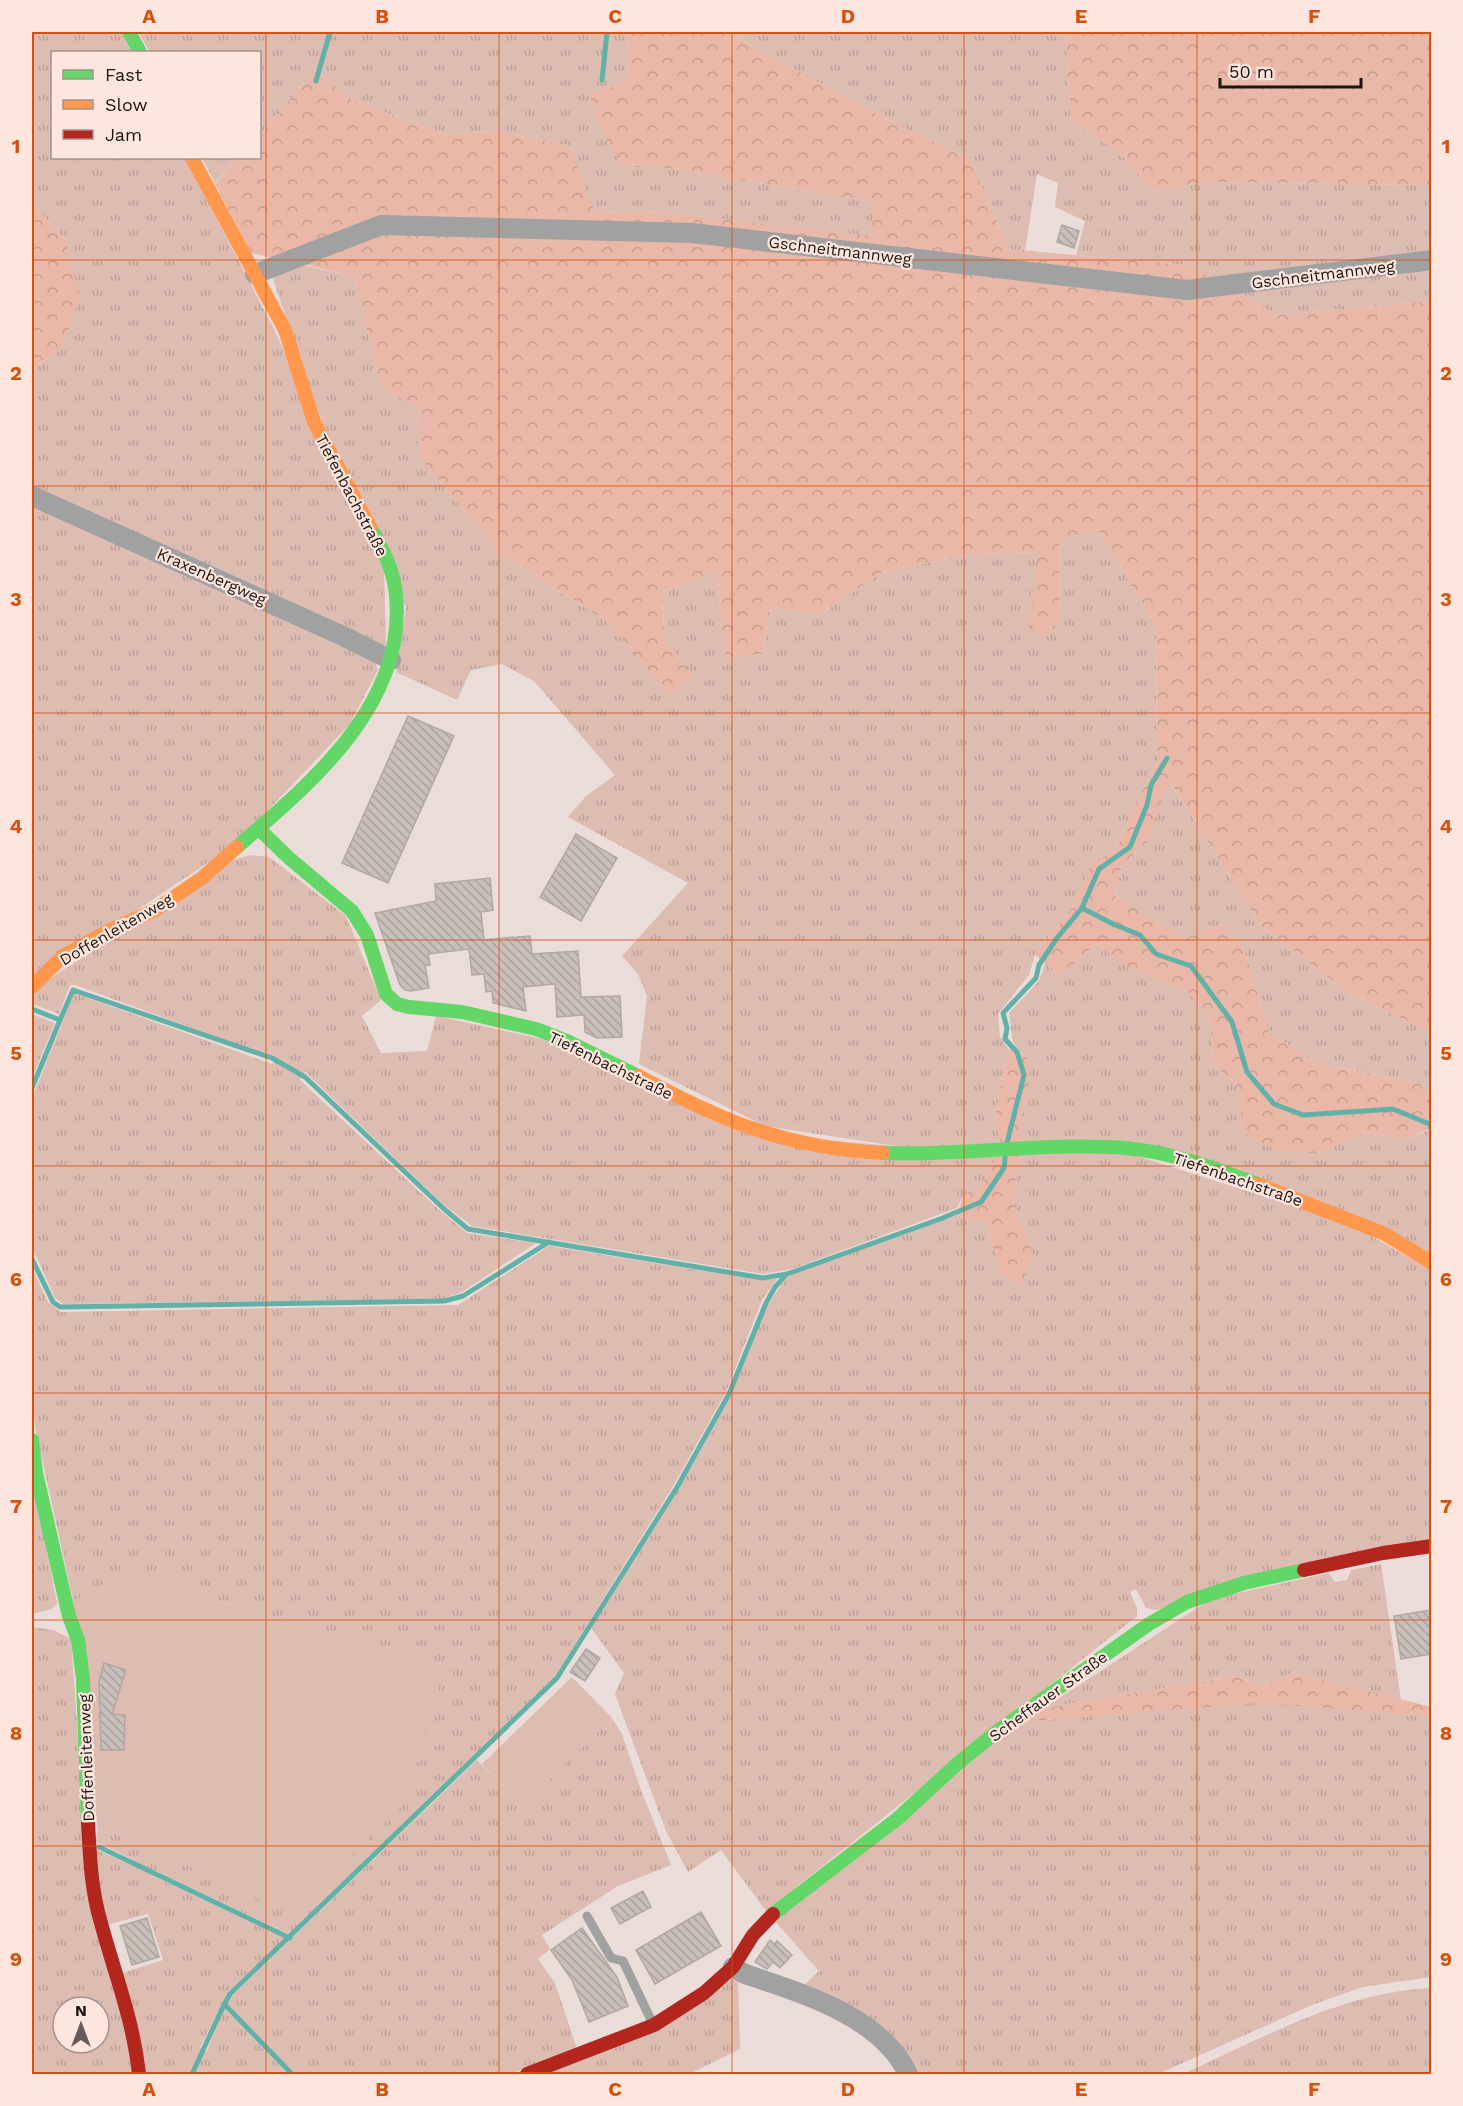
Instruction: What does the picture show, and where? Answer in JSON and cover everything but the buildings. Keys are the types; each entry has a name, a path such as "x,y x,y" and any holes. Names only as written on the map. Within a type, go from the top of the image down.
{"street":[{"path":"129,32 139,51"},
{"name":"Tiefenbachstraße","path":"193,159 285,330 314,422 386,556 396,593 397,624 391,660 380,689 328,763 259,829 289,858 352,910 367,936 387,994 397,1004 462,1012 536,1029 567,1041 710,1112 760,1130 814,1145 862,1152 912,1154 1073,1146 1126,1148 1160,1153 1210,1166 1338,1214 1385,1234 1431,1263"},
{"name":"Gschneitmannweg","path":"255,274 381,225 692,232 1187,290 1431,260"},
{"name":"Kraxenbergweg","path":"32,496 343,636 391,660"},
{"name":"Doffenleitenweg","path":"32,987 63,956 106,932 155,910 202,878 259,829"},
{"name":"Doffenleitenweg","path":"32,1440 36,1473 69,1616 78,1640 84,1679 90,1868 100,1921 128,2010 139,2074"},
{"name":"Scheffauer Straße","path":"527,2074 654,2025 704,1993 733,1967 753,1935 772,1915 897,1819 957,1764 999,1730 1149,1624 1187,1602 1244,1583 1383,1553 1431,1546"},
{"path":"733,1967 745,1974 832,2006 872,2032 889,2047 908,2074"}],"lane":[{"path":"587,1916 611,1958 623,1961 654,2025"}],"green space":[{"path":"32,32 121,32 131,51 51,51 51,159 186,159 273,327 384,570 386,645 375,645 32,490 32,369 62,348 66,240 32,204"},
{"path":"138,32 629,32 627,82 589,94 623,167 661,167 872,202 872,237 671,213 593,211 570,146 501,132 444,134 351,100 317,69 261,133 261,51 149,51"},
{"path":"629,32 719,32 736,37 890,121 972,161 1008,249 1187,265 1277,315 1431,301 1431,1031 1350,994 1261,926 1169,780 1147,842 1122,865 1115,896 1186,939 1222,925 1242,941 1269,1032 1316,1063 1418,1083 1431,1095 1429,1129 1405,1140 1367,1132 1316,1154 1274,1150 1243,1133 1237,1085 1214,1065 1209,1014 1186,991 1131,969 1097,944 1060,975 1035,955 1073,906 1093,861 1114,852 1157,761 1156,627 1098,530 1059,540 1060,621 1046,637 1028,628 1039,552 972,554 883,572 820,614 771,607 763,654 725,658 716,572 663,592 664,638 693,676 670,695 606,621 503,556 419,457 417,407 381,387 354,276 251,253 215,184 237,159 261,159 261,133 317,69 351,100 444,134 501,132 570,146 594,211 671,213 872,236 872,202 661,167 623,167 603,134 589,94 627,82"},
{"path":"719,32 1065,32 1071,121 1119,152 1154,192 1203,182 1431,185 1431,255 1218,283 1187,265 1076,255 1085,221 1055,207 1058,183 1037,174 1025,251 1008,249 972,161 890,121 736,37"},
{"path":"1065,32 1431,32 1431,185 1203,182 1154,192 1119,152 1071,121"},
{"path":"203,159 237,159 215,183"},
{"path":"32,204 66,240 80,297 62,348 32,369"},
{"path":"296,264 354,276 381,387 417,407 419,457 503,556 606,621 670,694 693,676 664,638 663,592 716,572 725,657 763,654 771,607 820,614 883,572 972,554 1040,552 1028,628 1060,621 1059,540 1098,530 1156,627 1157,761 1114,852 1093,862 1073,906 1035,955 1029,975 998,1014 1000,1037 1009,1049 995,1115 1000,1143 915,1149 765,1126 639,1064 647,996 638,974 622,956 688,883 568,817 586,796 615,775 534,681 502,664 471,670 457,700 396,672 406,607 326,435 273,279 279,270"},
{"path":"1431,265 1431,301 1277,315 1235,292"},
{"path":"32,501 375,661 378,670 350,724 236,844 32,980"},
{"path":"1168,779 1261,926 1350,994 1431,1031 1431,1095 1418,1083 1316,1063 1269,1032 1242,941 1222,925 1186,940 1115,896 1122,865 1147,842"},
{"path":"250,855 269,857 346,916 381,1000 362,1016 381,1053 427,1051 436,1016 542,1039 754,1134 998,1155 980,1187 963,1195 957,1208 792,1269 763,1274 472,1226 444,1205 305,1072 300,1080 437,1208 467,1233 536,1243 462,1292 442,1299 63,1304 55,1298 32,1247 32,1098 74,993 272,1064 277,1059 75,985 70,985 59,1014 32,1004 32,998 43,983 233,860"},
{"path":"1097,944 1131,969 1186,991 1209,1014 1214,1065 1237,1085 1243,1133 1316,1154 1367,1132 1405,1140 1431,1129 1431,1257 1216,1164 1020,1143 1026,1056 1017,1049 1014,1043 1009,1013 1039,981 1045,963 1060,975"},
{"path":"32,1014 55,1023 32,1078"},
{"path":"1009,1049 1026,1056 1031,1063 1020,1143 1000,1143 995,1115"},
{"path":"1019,1153 1128,1153 1350,1224 1431,1270 1431,1539 1157,1610 1146,1608 1136,1589 1130,1592 1137,1608 1137,1616 766,1911 721,1850 688,1872 666,1831 615,1694 624,1673 591,1628 698,1456 730,1396 763,1316 780,1287 791,1274 957,1215 985,1222 1002,1274 1020,1286 1034,1256 1013,1200"},
{"path":"1019,1153 1013,1200 1034,1256 1020,1287 1002,1274 985,1222 957,1215 963,1195 980,1187 998,1155"},
{"path":"549,1246 760,1280 777,1279 762,1300 726,1392 672,1488 554,1678 289,1934 153,1870 151,1875 286,1938 230,1992 200,2048 207,2051 224,2008 288,2074 196,2074 197,2072 192,2070 189,2074 145,2074 122,1973 163,1960 148,1914 106,1925 95,1849 130,1865 133,1860 95,1841 98,1831 121,1835 445,1666 182,1591 185,1576 73,1600 36,1431 32,1402 32,1268 48,1302 61,1312 458,1305"},
{"path":"32,1474 57,1604 52,1609 32,1614"},
{"path":"1381,1564 1401,1700 1293,1673 1261,1685 1236,1676 1044,1708 1211,1599 1329,1573 1335,1582 1347,1580 1351,1570"},
{"path":"145,1573 186,1576 182,1591 445,1666 406,1802 292,1915 122,1835 98,1831 73,1600"},
{"path":"32,1627 53,1630 71,1639 80,1767 133,2074 32,2074"},
{"path":"1293,1673 1432,1707 1431,1716 1256,1703 1020,1722 1044,1708 1236,1676 1261,1685"},
{"path":"572,1677 612,1718 523,1806 482,1764"},
{"path":"1256,1702 1431,1716 1431,1977 1363,1987 1312,2005 1158,2074 916,2074 802,1987 819,1971 775,1921 1020,1722"},
{"path":"612,1718 622,1734 641,1790 671,1865 618,1886 542,1935 550,1949 538,1959 555,1983 577,2049 510,2074 295,2074 227,2005 233,1995 477,1760 523,1805"},
{"path":"735,1978 738,1982 740,2049 689,2074 542,2074"},
{"path":"1431,1988 1431,2074 1183,2074 1273,2032 1335,2007 1398,1991"}],"waterway":[{"path":"316,81 330,32"},
{"path":"602,80 607,32"},
{"path":"1007,1143 1024,1075 1017,1052 1005,1039 1007,1028 1003,1013 1036,978 1039,965 1057,938 1082,908 1099,869 1130,847 1147,805 1151,785 1167,758"},
{"path":"1082,908 1140,935 1156,954 1191,966 1232,1022 1247,1072 1274,1104 1303,1115 1393,1109 1432,1125"},
{"path":"32,1009 60,1020 73,990 272,1058 305,1077 468,1229 763,1278 787,1274 981,1202 1004,1168 1005,1158"},
{"path":"32,1088 60,1020"},
{"path":"32,1259 53,1302 60,1307 444,1301 463,1296 549,1242"},
{"path":"192,2074 230,1994 557,1678 676,1489 729,1394 766,1303 775,1287 786,1275"},
{"path":"99,1847 290,1938"},
{"path":"224,2004 292,2074"}],"traffic: fast":[{"path":"129,32 139,51"},
{"path":"237,847 323,768 370,706 386,671 395,634 396,595 390,568 370,527"},
{"path":"259,829 289,858 352,911 367,935 386,994 397,1004 462,1012 536,1029 567,1041 638,1076"},
{"path":"883,1153 944,1153 1064,1147 1125,1148 1176,1157 1257,1184"},
{"path":"32,1440 36,1473 69,1616 78,1640 83,1679 88,1823"},
{"path":"773,1914 897,1819 957,1764 999,1730 1149,1624 1187,1602 1244,1583 1304,1570"}],"traffic: slow":[{"path":"193,159 285,330 314,422 370,527"},
{"path":"32,987 63,956 106,932 155,910 202,878 237,847"},
{"path":"638,1076 700,1107 751,1128 816,1145 883,1153"},
{"path":"1257,1184 1385,1234 1432,1263"}],"traffic: jam":[{"path":"1304,1570 1383,1553 1432,1546"},
{"path":"88,1823 95,1898 128,2016 139,2074"},
{"path":"527,2074 654,2025 704,1993 733,1967 753,1935 773,1914"}]}
